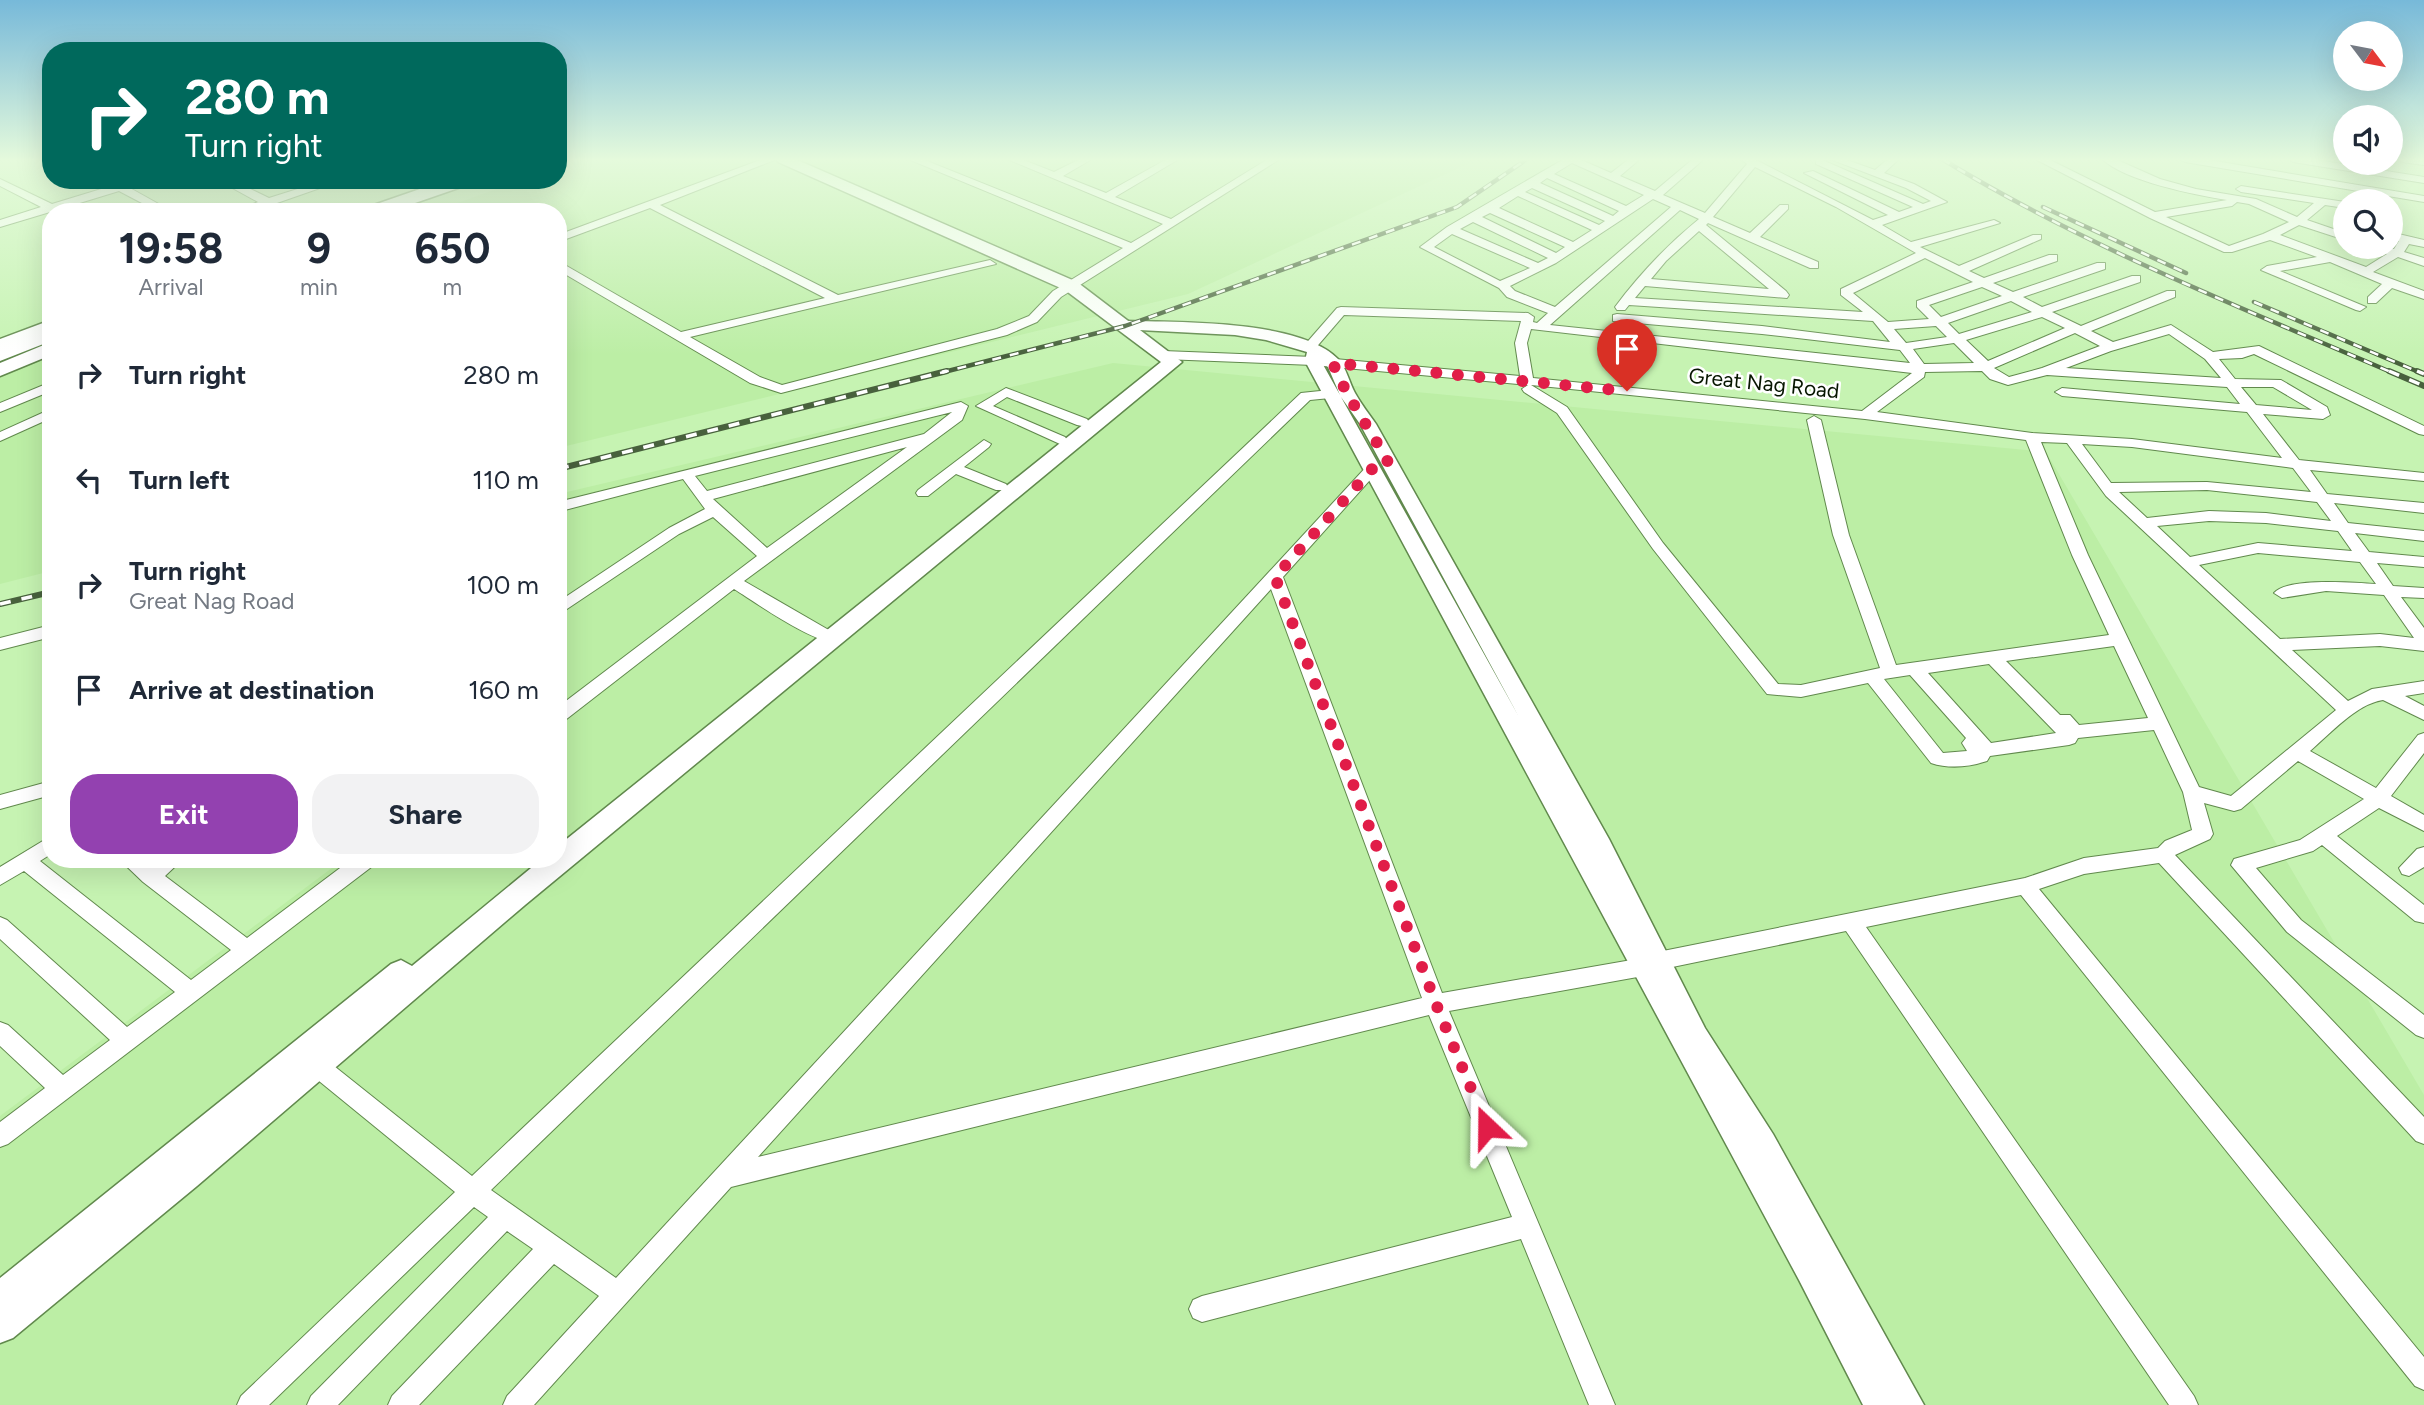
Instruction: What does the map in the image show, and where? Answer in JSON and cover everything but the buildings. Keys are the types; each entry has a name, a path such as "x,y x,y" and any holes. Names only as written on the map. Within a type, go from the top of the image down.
{"highway":[{"path":"0,355 42,338"},
{"path":"0,364 42,348"}],"main road":[{"path":"908,225 990,264 1064,290"},
{"path":"918,225 1064,290 1075,304 1117,321 1168,359"},
{"path":"0,346 42,330"},
{"path":"0,370 42,349"},
{"path":"567,838 828,636 1001,487 1082,422 1168,359"},
{"path":"567,854 828,636 1168,359"},
{"path":"0,1325 177,1169 529,868"},
{"path":"0,1300 316,1065 550,868"}],"street":[{"path":"567,236 596,225"},
{"path":"690,225 834,298"},
{"path":"1074,225 1132,248"},
{"path":"567,270 755,380 781,389 1002,332 1033,319 1064,290 1169,225"},
{"path":"1459,225 1426,247 1502,285 1539,268 1606,225"},
{"path":"1488,225 1556,257"},
{"path":"1525,225 1572,246"},
{"path":"1553,225 1584,239"},
{"path":"1589,225 1599,229"},
{"path":"1540,327 1657,225"},
{"path":"1614,337 1617,318 1624,301 1699,225"},
{"path":"1707,225 1782,294 1808,314"},
{"path":"1714,225 1753,237 1814,265"},
{"path":"1753,237 1766,225"},
{"path":"1873,225 1910,246 2112,346"},
{"path":"1910,246 1987,225"},
{"path":"2173,225 2228,250 2274,237 2296,225"},
{"path":"2308,225 2333,233"},
{"path":"1451,229 1539,268"},
{"path":"1960,270 2037,237"},
{"path":"2274,237 2367,271"},
{"path":"2403,238 2424,243"},
{"path":"2403,244 2406,239"},
{"path":"1866,420 1919,374 1916,359 1880,322 1845,292 1926,253"},
{"path":"2403,255 2424,262"},
{"path":"2053,258 1921,304 1995,376 2008,382 2171,329 2210,356 2321,497 2424,642"},
{"path":"2330,258 2267,270 2360,307"},
{"path":"2387,259 2364,273 2424,295"},
{"path":"679,336 990,264"},
{"path":"1624,301 1880,322 1939,322 2101,266"},
{"path":"1617,318 1762,330 1903,347 1957,339 2136,279"},
{"path":"1641,282 1782,294"},
{"path":"2372,300 2390,283"},
{"path":"1502,285 1511,294 1557,312"},
{"path":"1526,325 1614,337 1918,368 1986,367 2171,294"},
{"path":"1320,360 1341,312 1528,317 1521,343 1528,385 1562,410 1658,546 1773,690 1801,691 1904,670 2120,639"},
{"path":"1117,321 1216,329 1280,339 1320,360 1601,846 1651,964 1880,1405"},
{"path":"2210,356 2242,354 2254,349 2424,431"},
{"path":"1168,359 1320,360 1814,420 1866,420 1880,427 1899,420 2032,437 2133,443 2424,477"},
{"path":"2047,371 2231,383 2276,383 2322,410 2323,415 2253,411 2063,392"},
{"name":"Great Nag Road","path":"1528,385 1866,420"},
{"path":"0,408 42,390"},
{"path":"1060,440 984,406 1006,392 1082,422"},
{"path":"251,1405 1306,396 1338,393"},
{"path":"567,505 961,406 957,418 767,556 567,709"},
{"path":"0,437 42,417"},
{"path":"1814,420 1840,535 1904,670 1981,756 1946,761 1937,758 1872,676"},
{"path":"839,435 849,458"},
{"path":"702,497 933,436"},
{"path":"724,1177 1436,1004 1651,964 2025,886 2084,866 2163,855 2172,846 2203,834 2193,792 2080,555 2032,437"},
{"path":"2072,441 2108,488 2347,710"},
{"path":"923,493 984,444"},
{"path":"516,1405 1275,577 1381,466"},
{"path":"954,468 1001,487"},
{"path":"686,474 714,510 767,556"},
{"path":"2108,488 2207,486 2424,508"},
{"path":"567,604 674,531 714,510"},
{"path":"2145,523 2209,516 2341,525 2424,536"},
{"path":"2188,562 2258,548 2424,562"},
{"path":"1275,577 1436,1004 1602,1405"},
{"path":"733,582 828,636"},
{"path":"2282,593 2326,586 2424,593"},
{"path":"0,644 42,633"},
{"path":"2278,645 2380,640 2424,642"},
{"path":"1904,670 1987,750 2069,738 1998,656"},
{"path":"1998,656 2075,732 2160,723"},
{"path":"2193,792 2234,804 2347,710 2372,695 2424,687"},
{"path":"2385,693 2424,714"},
{"path":"2424,741 2378,799 2306,846 2241,865 2294,926 2424,1028"},
{"path":"2296,752 2424,824"},
{"path":"0,802 42,790"},
{"path":"2323,835 2422,915"},
{"path":"0,877 42,850"},
{"path":"2163,855 2424,1133"},
{"path":"24,861 191,992"},
{"path":"140,868 247,950"},
{"path":"150,876 161,868"},
{"path":"0,1136 356,868"},
{"path":"2025,886 2424,1377"},
{"path":"1851,922 2185,1405"},
{"path":"0,926 127,1041"},
{"path":"1651,964 1763,1143 1908,1405"},
{"path":"0,1032 62,1089"},
{"path":"316,1065 473,1192 617,1294"},
{"path":"320,1405 506,1215"},
{"path":"1202,1309 1528,1225"},
{"path":"401,1405 552,1248"}],"shaded area":[{"path":"567,225 1337,225 1188,294 567,446"},
{"path":"42,359 42,573 0,584 0,377"},
{"path":"1113,363 2046,452 2424,1095 2424,1405 0,1405 0,1116 332,868 567,868 567,492"}],"railway":[{"path":"940,373 1125,326 1408,225"},
{"path":"2060,225 2163,274 2393,373"},
{"path":"2081,225 2186,273"},
{"path":"2254,302 2421,373"},
{"path":"567,467 947,371"},
{"path":"2389,371 2424,386"},
{"path":"2417,371 2424,374"},
{"path":"0,604 42,594"}],"route":[{"path":"1487,1127 1436,1004 1275,577 1373,468 1389,464 1368,424 1349,397 1333,363 1627,391"}]}
